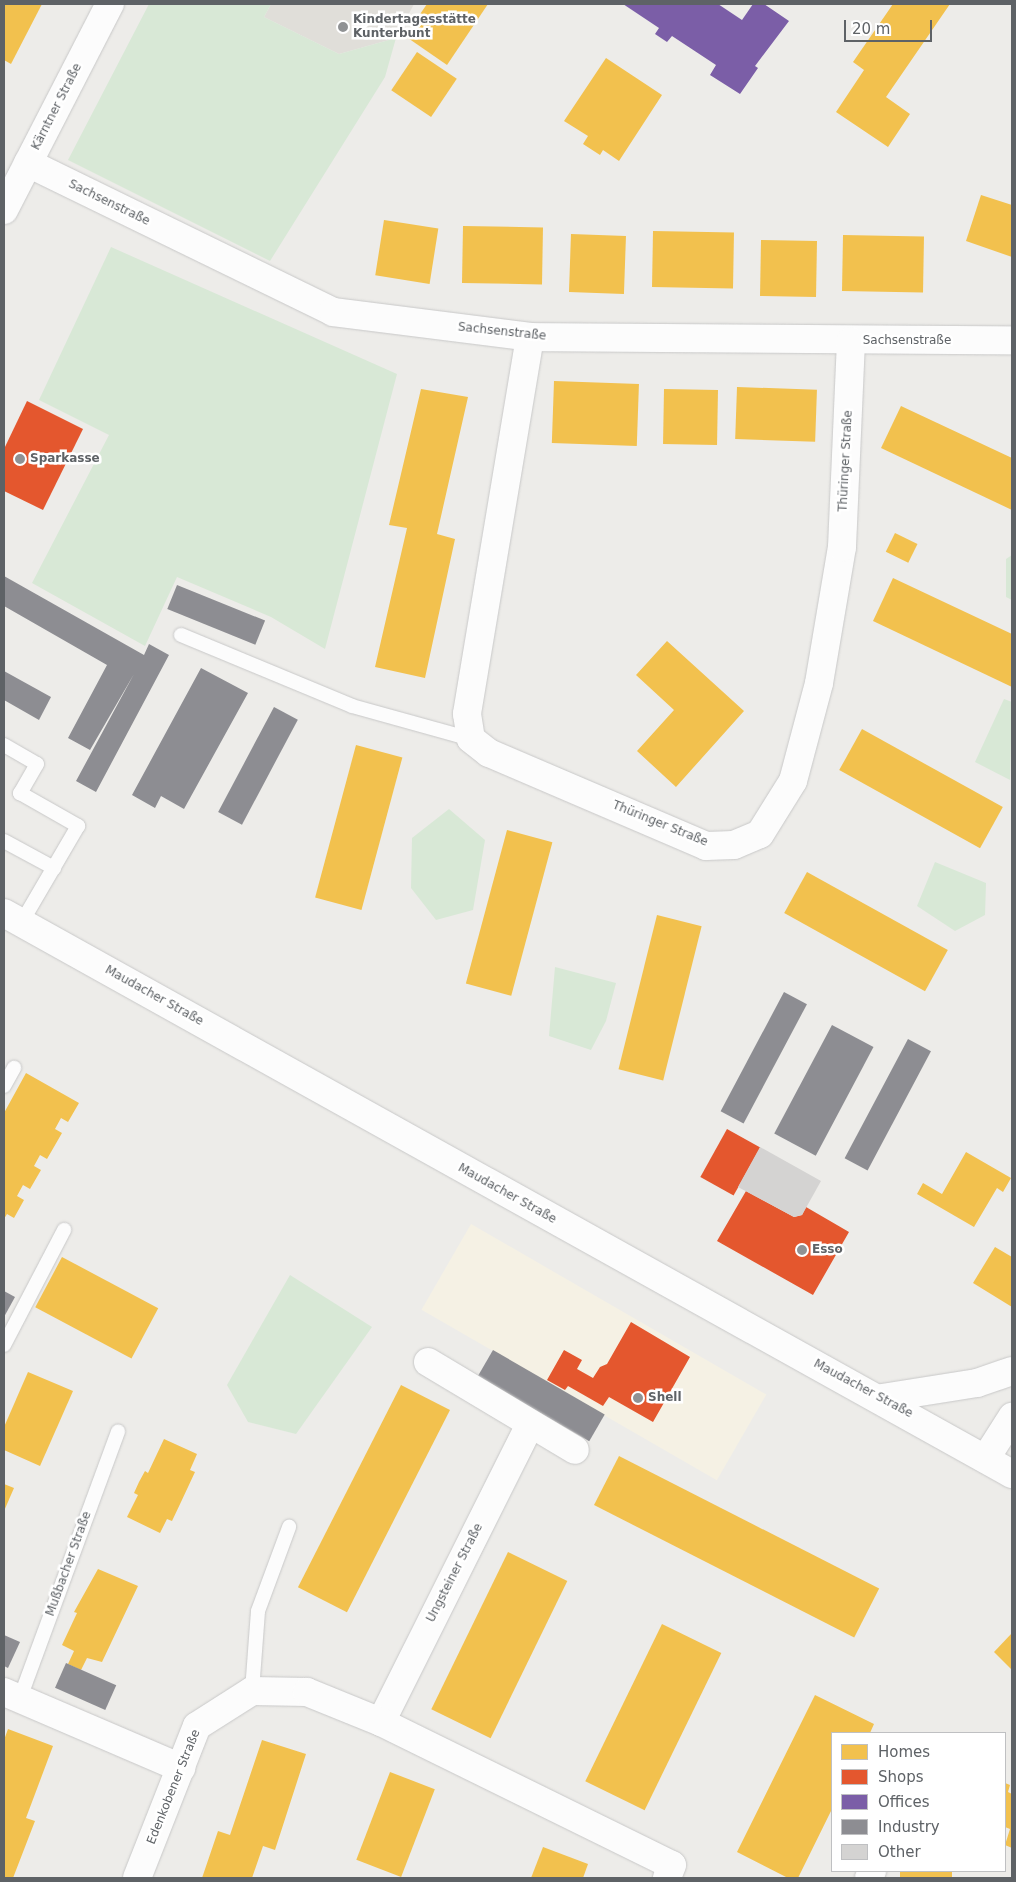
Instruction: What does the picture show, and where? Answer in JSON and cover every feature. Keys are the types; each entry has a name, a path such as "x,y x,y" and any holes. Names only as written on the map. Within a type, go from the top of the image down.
{"street":[{"name":"Kärntner Straße","path":"4,210 110,4"},
{"name":"Sachsenstraße","path":"28,163 332,312 530,337 852,341 1012,340"},
{"path":"471,738 467,714 530,337"},
{"name":"Thüringer Straße","path":"471,738 489,753 706,846 734,845 760,834 793,781 819,683 842,546 852,341"},
{"name":"Maudacher Straße","path":"13,918 584,1237 882,1398 1012,1474"},
{"path":"428,1362 575,1450"},
{"path":"882,1398 977,1383 1012,1371"},
{"path":"986,1458 1012,1417"},
{"name":"Ungsteiner Straße","path":"380,1722 530,1424"},
{"path":"252,1691 307,1692 380,1722 670,1872"},
{"name":"Edenkobener Straße","path":"137,1878 197,1726 252,1691"},
{"name":"Mußbacher Straße","path":"12,1695 181,1768"}],"lane":[{"path":"181,635 352,706 471,738"},
{"path":"4,745 37,764 20,793 78,826 54,868 13,918"},
{"path":"4,841 54,868"},
{"path":"4,1086 14,1068"},
{"path":"4,1345 64,1230"},
{"name":"Mußbacher Straße","path":"12,1695 118,1431"},
{"path":"252,1691 258,1611 289,1528"}],"shaded area":[{"name":"Kindertagesstätte Kunterbunt","path":"271,4 414,4 396,38 339,54 264,17"},
{"path":"471,1224 766,1394 717,1480 422,1310"}],"green space":[{"path":"149,4 271,4 264,17 339,54 396,38 385,77 270,261 68,160"},
{"path":"111,247 397,374 325,649 271,617 177,577 145,646 32,583 109,435 39,400"},
{"path":"1012,555 1012,600 1006,597 1006,559"},
{"path":"1004,699 1012,702 1010,780 975,762"},
{"path":"449,809 485,840 473,910 436,920 411,888 412,838"},
{"path":"935,862 986,883 985,915 955,931 917,906"},
{"path":"555,967 616,983 606,1021 591,1050 549,1036"},
{"path":"290,1275 372,1327 296,1434 248,1422 227,1385"}],"building: Homes":[{"path":"4,4 42,4 11,64 4,60"},
{"path":"427,4 488,4 447,65 405,36"},
{"path":"893,4 950,4 886,97 910,114 888,147 836,112 864,70 853,62"},
{"path":"417,52 457,79 431,117 391,90"},
{"path":"606,58 662,95 619,161 603,150 600,155 583,144 588,136 564,121"},
{"path":"981,195 1012,205 1012,257 966,241"},
{"path":"384,220 438,229 430,284 375,275"},
{"path":"463,226 543,227 542,284 462,283"},
{"path":"653,231 734,232 733,288 652,287"},
{"path":"571,234 626,236 624,294 569,292"},
{"path":"843,235 924,236 923,292 842,291"},
{"path":"761,240 817,241 816,297 760,296"},
{"path":"554,381 639,384 637,446 552,443"},
{"path":"737,387 817,390 815,442 735,439"},
{"path":"421,389 468,397 437,534 455,539 425,678 375,667 407,528 389,525"},
{"path":"664,389 718,390 717,445 663,444"},
{"path":"901,406 1012,458 1012,510 881,448"},
{"path":"895,533 917,544 908,563 886,552"},
{"path":"893,578 1012,634 1012,687 873,621"},
{"path":"667,641 744,711 676,787 637,751 674,710 636,675"},
{"path":"862,729 1003,807 980,848 839,770"},
{"path":"356,745 402,757 361,910 315,898"},
{"path":"507,830 552,842 511,996 466,984"},
{"path":"807,872 948,950 925,991 784,913"},
{"path":"657,915 702,926 663,1080 619,1069"},
{"path":"26,1073 79,1103 68,1122 61,1118 55,1129 62,1133 47,1159 40,1155 34,1166 41,1170 30,1189 23,1185 17,1196 24,1200 14,1218 7,1214 4,1219 4,1113"},
{"path":"966,1152 1011,1178 1003,1192 997,1188 974,1227 917,1194 923,1183 942,1194"},
{"path":"995,1247 1012,1257 1012,1307 973,1283"},
{"path":"62,1257 158,1308 131,1359 35,1307"},
{"path":"28,1372 73,1391 40,1466 4,1450 4,1427"},
{"path":"401,1385 450,1410 347,1612 298,1587"},
{"path":"164,1439 197,1454 190,1470 195,1472 181,1502 172,1521 167,1519 160,1533 127,1517 138,1495 134,1493 139,1482 145,1471 148,1473"},
{"path":"619,1456 879,1589 854,1638 594,1505"},
{"path":"4,1484 14,1488 4,1511"},
{"path":"508,1552 567,1581 491,1738 431,1709"},
{"path":"98,1569 138,1586 102,1662 87,1658 81,1670 68,1664 74,1651 62,1645 77,1613 74,1612"},
{"path":"662,1624 721,1653 645,1810 585,1781"},
{"path":"1012,1633 1012,1670 994,1652"},
{"path":"815,1695 874,1724 870,1732 831,1732 831,1811 798,1878 788,1878 737,1852"},
{"path":"8,1729 53,1746 26,1818 35,1821 13,1878 4,1878 4,1740"},
{"path":"262,1740 306,1754 275,1850 263,1846 252,1878 202,1878 218,1831 230,1835"},
{"path":"390,1772 435,1789 401,1877 356,1860"},
{"path":"1006,1783 1010,1785 1008,1792 1012,1794 1012,1848 1006,1845 1010,1829 1006,1827"},
{"path":"543,1847 588,1864 583,1878 531,1878"},
{"path":"900,1872 952,1872 952,1878 900,1878"}],"building: Shops":[{"path":"27,401 83,429 43,510 4,491 4,449"},
{"path":"727,1129 760,1147 734,1196 700,1177"},
{"path":"746,1191 794,1217 802,1215 806,1207 849,1232 813,1295 717,1241"},
{"path":"631,1322 690,1357 653,1422 609,1397 603,1406 568,1386 565,1390 547,1380 564,1350 582,1360 577,1369 593,1378 600,1367 607,1364"}],"building: Offices":[{"path":"623,4 718,4 742,20 753,4 764,4 789,21 755,66 758,68 740,94 710,75 716,65 672,36 667,42 655,34 659,28"}],"building: Industry":[{"path":"4,576 144,655 149,644 169,655 96,792 76,781 134,674 90,750 68,738 107,665 4,606"},
{"path":"177,585 265,621 255,645 167,609"},
{"path":"201,668 248,693 184,809 161,796 155,808 132,795"},
{"path":"4,671 51,697 39,720 4,700"},
{"path":"274,707 298,720 242,825 218,812"},
{"path":"784,992 807,1004 744,1123 721,1111"},
{"path":"832,1025 873,1047 816,1156 774,1134"},
{"path":"908,1039 931,1051 868,1170 845,1158"},
{"path":"4,1291 15,1297 4,1317"},
{"path":"493,1350 605,1414 589,1441 478,1377"},
{"path":"4,1635 20,1642 8,1668 4,1666"},
{"path":"66,1663 116,1685 105,1710 55,1688"}],"building: Other":[{"path":"760,1147 821,1181 802,1215 794,1217 738,1187"}],"place":[{"name":"Kindertagesstätte Kunterbunt","path":"343,27"},
{"name":"Sparkasse","path":"20,459"},
{"name":"Esso","path":"802,1250"},
{"name":"Shell","path":"638,1398"}]}
